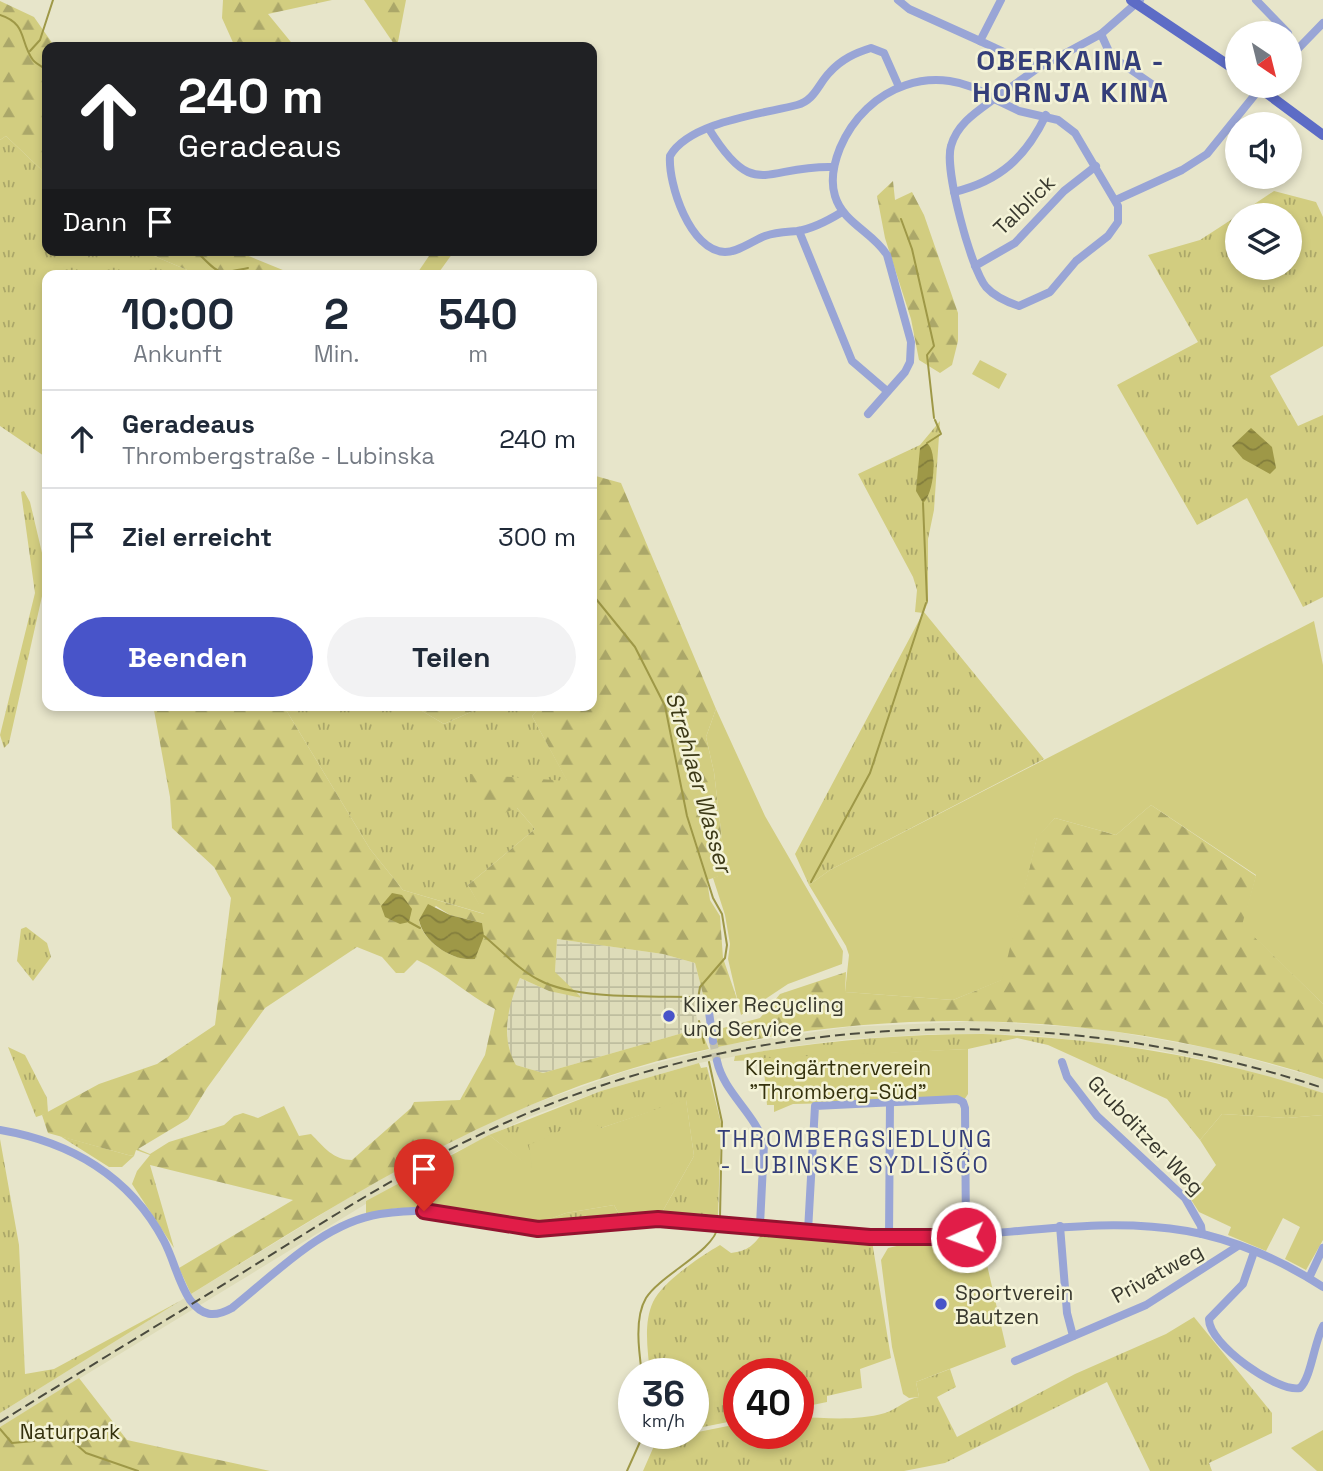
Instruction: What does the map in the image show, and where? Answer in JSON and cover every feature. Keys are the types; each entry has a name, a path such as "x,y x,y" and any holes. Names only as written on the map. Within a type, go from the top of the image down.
{"main road":[{"path":"1137,1 1225,63"},
{"path":"1274,98 1323,135"}],"street":[{"path":"898,0 909,9 1038,68"},
{"path":"980,41 1001,0"},
{"path":"1256,0 1276,21"},
{"path":"867,414 905,372 910,362 909,334 887,255 882,247 842,212 834,195 833,167 842,143 872,103 899,87 926,79 956,81 994,99 1020,111 1046,116 1075,134 1116,200 1118,214 1115,229 1076,261 1050,292 1031,303 1019,306 996,296 980,278 954,192 948,160 953,140 966,120 994,99 1038,68 1101,34 1137,1"},
{"path":"1302,45 1323,23"},
{"path":"1101,34 1111,56 1159,89"},
{"path":"842,212 800,231 783,232 724,252 715,249 701,237 677,202 669,171 670,156 675,147 709,129 807,100 836,65 871,48 884,53 899,87"},
{"path":"1116,200 1182,170 1208,154 1251,98"},
{"path":"954,192 988,182 1009,168 1026,152 1046,116"},
{"path":"709,129 733,164 751,175 770,177 798,168 833,167"},
{"name":"Talblick","path":"975,266 1015,243 1064,191 1096,166"},
{"path":"800,231 852,361 887,391"},
{"path":"709,1012 713,1041"},
{"path":"717,1061 721,1073 760,1131 764,1144 760,1226"},
{"name":"Grubditzer Weg","path":"1062,1062 1067,1077 1097,1116 1185,1198 1201,1226 1202,1234"},
{"path":"808,1231 816,1105 957,1098 963,1102 966,1237"},
{"path":"890,1101 890,1237"},
{"path":"0,1130 43,1139 87,1158 119,1181 165,1243 183,1287 202,1313 223,1313 306,1249 342,1227 379,1214 424,1211 453,1213 503,1226 538,1229 658,1219 890,1237 966,1237 1060,1226 1107,1224 1202,1234 1254,1252 1323,1287"},
{"path":"1060,1226 1068,1313 1073,1336"},
{"name":"Privatweg","path":"1015,1361 1146,1305 1238,1246"},
{"path":"1309,1278 1323,1248"},
{"path":"1254,1252 1243,1284 1209,1319 1211,1329 1231,1354 1287,1388 1300,1388 1308,1376 1311,1352 1323,1326"}],"shaded area":[{"path":"557,939 663,954 695,963 707,1010 695,1011 700,1028 543,1073 516,1065 507,1050 508,1004 520,978 549,991 555,972"},
{"path":"982,1021 1100,1029 1219,1050 1323,1079 1323,1093 1216,1062 1156,1050 1031,1035 934,1034 850,1039 786,1047 699,1063 601,1091 529,1117 433,1163 0,1427 0,1413 191,1294 394,1170 502,1115 626,1071 731,1044 848,1027"}],"green space":[{"path":"223,0 332,0 268,14 291,42 233,42 222,18"},
{"path":"364,0 406,0 398,42 393,42"},
{"path":"0,1 34,17 52,42 42,42 42,170 6,136 0,140"},
{"path":"6,136 42,170 42,256 154,256 187,270 42,270 42,455 0,426 0,140"},
{"path":"893,181 895,200 912,192 924,215 958,313 958,341 952,365 940,373 919,360 911,319 885,238 877,196"},
{"path":"1274,191 1316,202 1323,217 1323,346 1270,376 1298,426 1323,415 1323,597 1303,607 1247,498 1197,525 1117,385 1198,342 1148,255 1200,240 1225,224 1225,280 1302,280 1302,203 1256,203"},
{"path":"154,256 249,256 283,270 187,270"},
{"path":"429,256 451,256 441,270 419,270"},
{"path":"980,360 1007,374 999,389 972,374"},
{"path":"940,421 934,510 928,539 928,602 924,612 1044,759 830,870 809,885 795,854 923,613 915,612 917,590 913,577 858,474 920,445"},
{"path":"597,476 621,483 716,709 706,737 714,772 726,874 707,880 710,900 720,916 723,958 737,999 707,1010 695,963 663,954 557,939 555,972 582,998 549,991 520,978 509,1010 508,1044 516,1065 543,1073 700,1028 709,1049 638,1067 570,1090 504,1117 376,1182 191,1294 179,1268 293,1200 150,1165 150,1155 136,1150 134,1156 128,1155 48,1133 42,1115 99,1084 157,1064 215,1025 231,898 214,867 172,828 170,797 154,711 287,711 370,849 403,890 484,914 468,885 535,829 517,808 478,823 470,774 567,781 532,716 537,711 597,711","holes":["436,906 450,915 482,923 475,959 448,954 432,942 421,928 419,920","357,947 382,957 396,973 404,973 417,960 495,1009 485,1055 460,1100 414,1102 411,1108 352,1160 334,1155 311,1134 299,1136 284,1106 258,1118 243,1113 234,1116 224,1125 169,1142 150,1154 138,1149 188,1119 265,1008"]},
{"path":"24,491 30,502 42,553 42,596 9,743 4,748 0,735 35,593 21,492"},
{"path":"1314,621 1323,665 1323,1004 1242,925 1256,875 1151,805 1116,835 1055,818 1037,838 1002,980 953,1000 845,992 849,955 846,946 809,885 830,870"},
{"name":"Kleingärtnerverein \"Thromberg-Süd\"","path":"716,709 765,816 843,951 842,964 788,984 741,1015 728,959 730,944 725,915 713,878 726,873 714,772 706,737"},
{"path":"287,711 422,711 444,724 473,711 537,711 532,716 568,782 517,808 535,829 468,885 485,914 403,890 370,849"},
{"path":"422,711 473,711 444,724"},
{"path":"1151,805 1256,876 1243,925 1323,1004 1323,1079 1250,1058 1175,1041 1023,1023 946,1021 870,1025 793,1033 718,1047 716,1037 723,1028 760,1018 780,994 846,972 845,992 953,1000 1001,980 1037,837 1055,818 1116,835"},
{"path":"26,927 47,943 51,957 33,981 17,961 21,929"},
{"path":"983,1034 1112,1045 1239,1069 1323,1093 1323,1115 1287,1118 1222,1114 1200,1140 1167,1099 1048,1045 1017,1038 968,1049 734,1061 735,1056 827,1042 920,1035"},
{"path":"8,1047 25,1055 47,1098 48,1113 36,1117"},
{"name":"Kleingärtnerverein \"Thromberg-Süd\"","path":"968,1049 968,1094 964,1100 793,1104 774,1112 774,1105 767,1105 763,1058"},
{"path":"699,1063 701,1068 707,1067 721,1123 718,1216 661,1214 694,1156 686,1100 601,1128 532,1169 489,1135 601,1091"},
{"path":"686,1099 694,1156 661,1214 621,1218 614,1205 566,1213 528,1227 432,1208 397,1208 366,1214 366,1201 489,1135 532,1168 529,1145 588,1118 601,1128"},
{"path":"1222,1114 1287,1118 1323,1115 1323,1240 1306,1270 1285,1259 1300,1227 1283,1218 1266,1251 1228,1235 1231,1227 1199,1212 1190,1198 1216,1165 1200,1140"},
{"path":"60,1136 134,1156 122,1167 109,1167"},
{"path":"0,1139 19,1245 25,1374 54,1369 180,1301 0,1413"},
{"path":"150,1155 150,1165 174,1248 132,1184 137,1171"},
{"path":"614,1205 621,1218 528,1227 566,1213"},
{"path":"763,1232 872,1241 891,1358 860,1369 862,1388 827,1396 827,1402 814,1405 814,1358 723,1358 723,1423 709,1426 709,1358 649,1358 647,1338 650,1310 658,1294 673,1278 720,1245 731,1253 753,1244"},
{"name":"Sportverein Bautzen","path":"981,1239 1006,1347 916,1382 919,1397 909,1398 903,1394 892,1347 881,1260 888,1248 901,1245"},
{"path":"1194,1317 1272,1413 1272,1433 1209,1463 1212,1471 1150,1471 1107,1382 945,1463 904,1471 643,1471 653,1449 709,1449 709,1430 723,1427 723,1449 814,1449 814,1417 853,1418 890,1411 919,1397 916,1382 950,1369 956,1387 937,1397 957,1437 1075,1374 1166,1334"},
{"name":"Naturpark","path":"79,1378 127,1440 270,1471 0,1471 0,1427"},
{"path":"1323,1430 1323,1471 1317,1471 1291,1448"}],"water":[{"path":"1251,428 1272,447 1276,468 1270,474 1243,459 1232,446"},
{"path":"927,443 933,454 933,473 930,491 923,503 916,491 920,448"},
{"path":"392,893 402,895 412,909 409,922 400,924 385,917 381,906"},
{"path":"428,904 450,915 482,923 484,936 475,959 449,954 426,936 419,920"}],"waterway":[{"path":"30,51 40,40 53,0"},
{"name":"Strehlaer Wasser","path":"0,15 15,23 33,60 42,67"},
{"path":"901,219 912,249 934,346 927,355 934,418"},
{"name":"Strehlaer Wasser","path":"201,256 217,270"},
{"name":"Strehlaer Wasser","path":"236,270 248,268"},
{"path":"927,443 941,434 935,420"},
{"path":"923,503 927,601"},
{"name":"Strehlaer Wasser","path":"597,600 635,647 665,706 687,816 713,898 722,914 727,945 725,958 700,987 697,1005"},
{"path":"811,882 870,773 926,603"},
{"path":"409,922 420,928"},
{"path":"484,936 524,971 555,986 615,996 695,997"},
{"path":"699,1021 704,1043"},
{"name":"Strehlaer Wasser","path":"709,1062 722,1122 720,1217"},
{"name":"Strehlaer Wasser","path":"640,1358 639,1325 646,1298 653,1289 698,1254 715,1235 718,1226"},
{"path":"0,1429 12,1443 34,1441 45,1430 61,1431 86,1453 138,1471"},
{"name":"Strehlaer Wasser","path":"627,1471 637,1449"}],"tunnel":[{"path":"713,1041 717,1061"}],"railway":[{"path":"0,1422 343,1210 439,1155 505,1123 603,1085 703,1057 806,1039 911,1030 1015,1031 1120,1041 1223,1060 1323,1088"}],"place":[{"name":"Klixer Recycling und Service","path":"669,1016"},
{"name":"Sportverein Bautzen","path":"941,1304"}],"district":[{"name":"OBERKAINA - HORNJA KINA","path":"1071,76"},
{"name":"THROMBERGSIEDLUNG - LUBINSKE SYDLIŠĆO","path":"855,1152"}],"route":[{"path":"424,1211 453,1213 503,1226 538,1229 658,1219 723,1222 870,1237 966,1237"}]}
